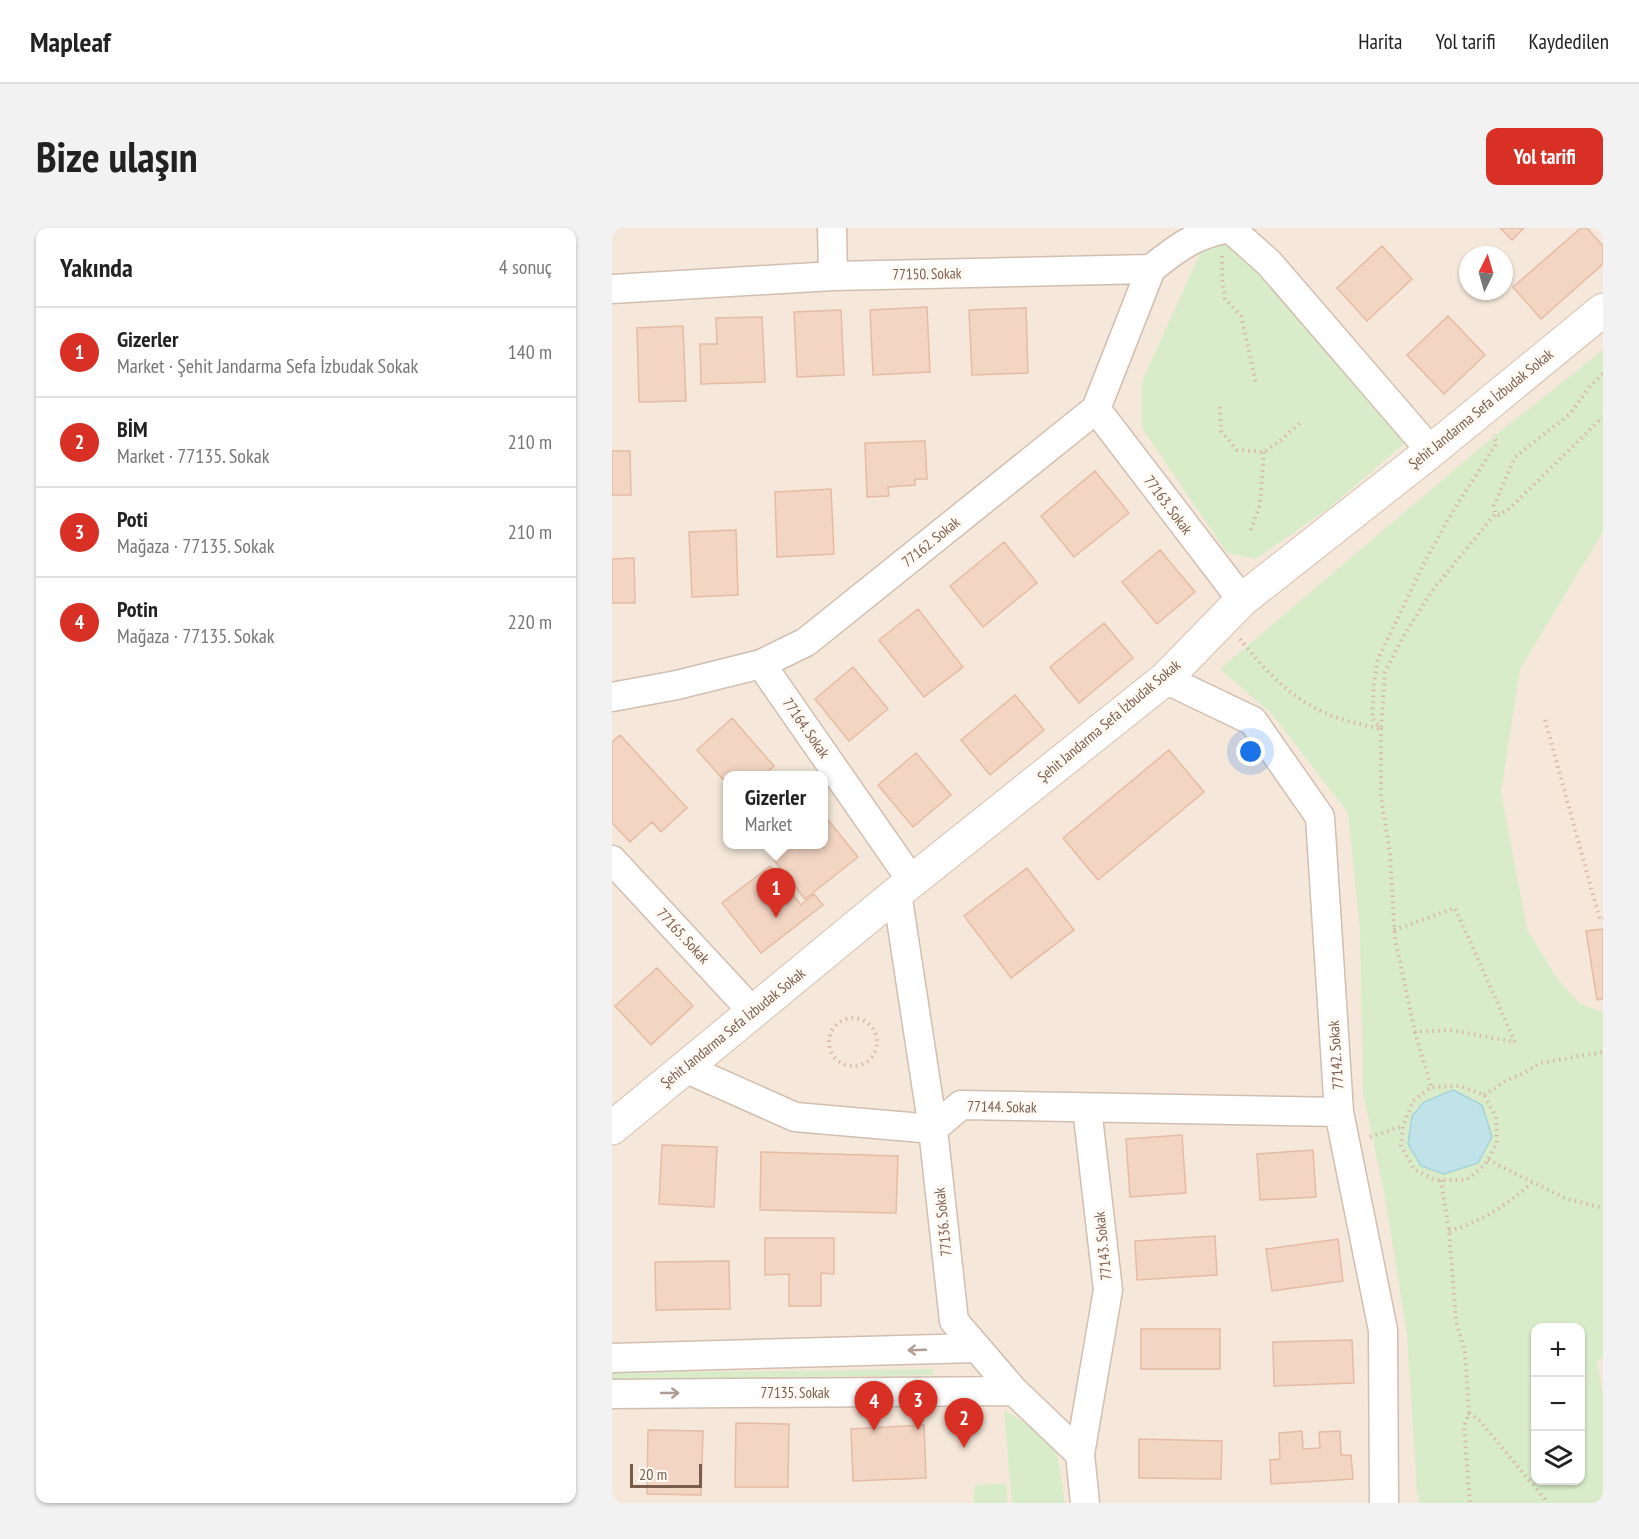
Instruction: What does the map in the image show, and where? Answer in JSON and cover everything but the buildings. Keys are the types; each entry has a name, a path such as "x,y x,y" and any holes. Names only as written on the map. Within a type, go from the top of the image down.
{"main road":[{"name":"Şehit Jandarma Sefa İzbudak Sokak","path":"612,1128 905,887 1165,679 1242,600 1431,451 1603,310"}],"street":[{"path":"832,228 833,276"},
{"path":"1151,268 1181,236 1221,229 1269,263 1431,451"},
{"name":"77150. Sokak","path":"612,289 833,276 1151,268"},
{"name":"77162. Sokak","path":"612,697 677,685 761,664 806,642 1096,409 1151,268"},
{"name":"77163. Sokak","path":"1096,409 1242,600"},
{"name":"77164. Sokak","path":"761,664 905,887"},
{"name":"77142. Sokak","path":"1165,679 1253,721 1320,817 1339,1112 1383,1330 1384,1503"},
{"name":"77165. Sokak","path":"612,860 753,1012"},
{"name":"77136. Sokak","path":"905,887 954,1321 1014,1391 1080,1454"},
{"path":"685,1068 795,1117 933,1129"},
{"name":"77144. Sokak","path":"933,1129 961,1106 1339,1112"},
{"name":"77143. Sokak","path":"1080,1454 1108,1290 1087,1108"},
{"path":"612,1358 975,1348"},
{"name":"77135. Sokak","path":"612,1394 1014,1391"},
{"path":"1080,1454 1085,1503"}],"path":[{"path":"1228,235 1222,278 1226,299 1241,316 1256,382"},
{"path":"1431,1087 1415,1032 1394,930 1390,854 1381,797 1381,729 1385,672 1403,637 1431,592 1495,514 1494,505 1515,457 1570,414 1590,386 1603,375"},
{"path":"1220,407 1221,431 1237,450 1264,452 1300,423"},
{"path":"1495,514 1499,515 1508,510 1603,417"},
{"path":"1381,729 1372,718 1378,659 1426,559 1454,509 1497,443 1488,430"},
{"path":"1251,530 1260,504 1264,452"},
{"path":"1239,638 1295,696 1343,720 1381,729"},
{"path":"1545,720 1600,920 1603,919"},
{"path":"1394,930 1455,908 1515,1042 1450,1030 1415,1032"},
{"path":"848,1018 865,1021 876,1034 876,1051 865,1064 856,1067 848,1067 839,1063 832,1057 828,1048 828,1038 832,1029 839,1022 848,1018"},
{"path":"1484,1095 1540,1063 1603,1052"},
{"path":"1460,1086 1484,1095 1496,1117 1497,1143 1485,1165 1466,1180 1435,1180 1414,1169 1401,1146 1403,1126 1413,1101 1431,1087 1460,1086"},
{"path":"1376,1135 1403,1126"},
{"path":"1488,1160 1567,1199 1603,1208"},
{"path":"1441,1180 1449,1231 1456,1322 1465,1351 1469,1413 1464,1426 1470,1503"},
{"path":"1449,1231 1472,1224 1515,1198 1532,1183"},
{"path":"1469,1413 1479,1420 1548,1503"}],"shaded area":[{"path":"612,228 1603,228 1603,1503 612,1503"}],"green space":[{"path":"1206,241 1251,249 1404,444 1329,508 1256,559 1227,553 1142,428 1142,381"},
{"path":"1603,350 1603,532 1520,669 1501,792 1527,929 1558,980 1580,1004 1603,1012 1603,1357 1597,1362 1603,1395 1603,1503 1420,1503 1417,1492 1407,1334 1385,1198 1363,1092 1360,930 1348,813 1272,714 1220,669 1487,442"},
{"path":"933,1369 933,1375 612,1380 612,1373"},
{"path":"1004,1410 1055,1441 1065,1503 1012,1503"},
{"path":"975,1485 1007,1485 1007,1503 973,1503"}],"water":[{"path":"1453,1090 1482,1105 1492,1137 1478,1163 1444,1174 1421,1166 1408,1144 1412,1116 1424,1102"}],"place":[{"name":"Gizerler","path":"776,918"},
{"name":"Poti","path":"918,1430"},
{"name":"Potin","path":"874,1431"},
{"name":"BİM","path":"964,1448"}]}
